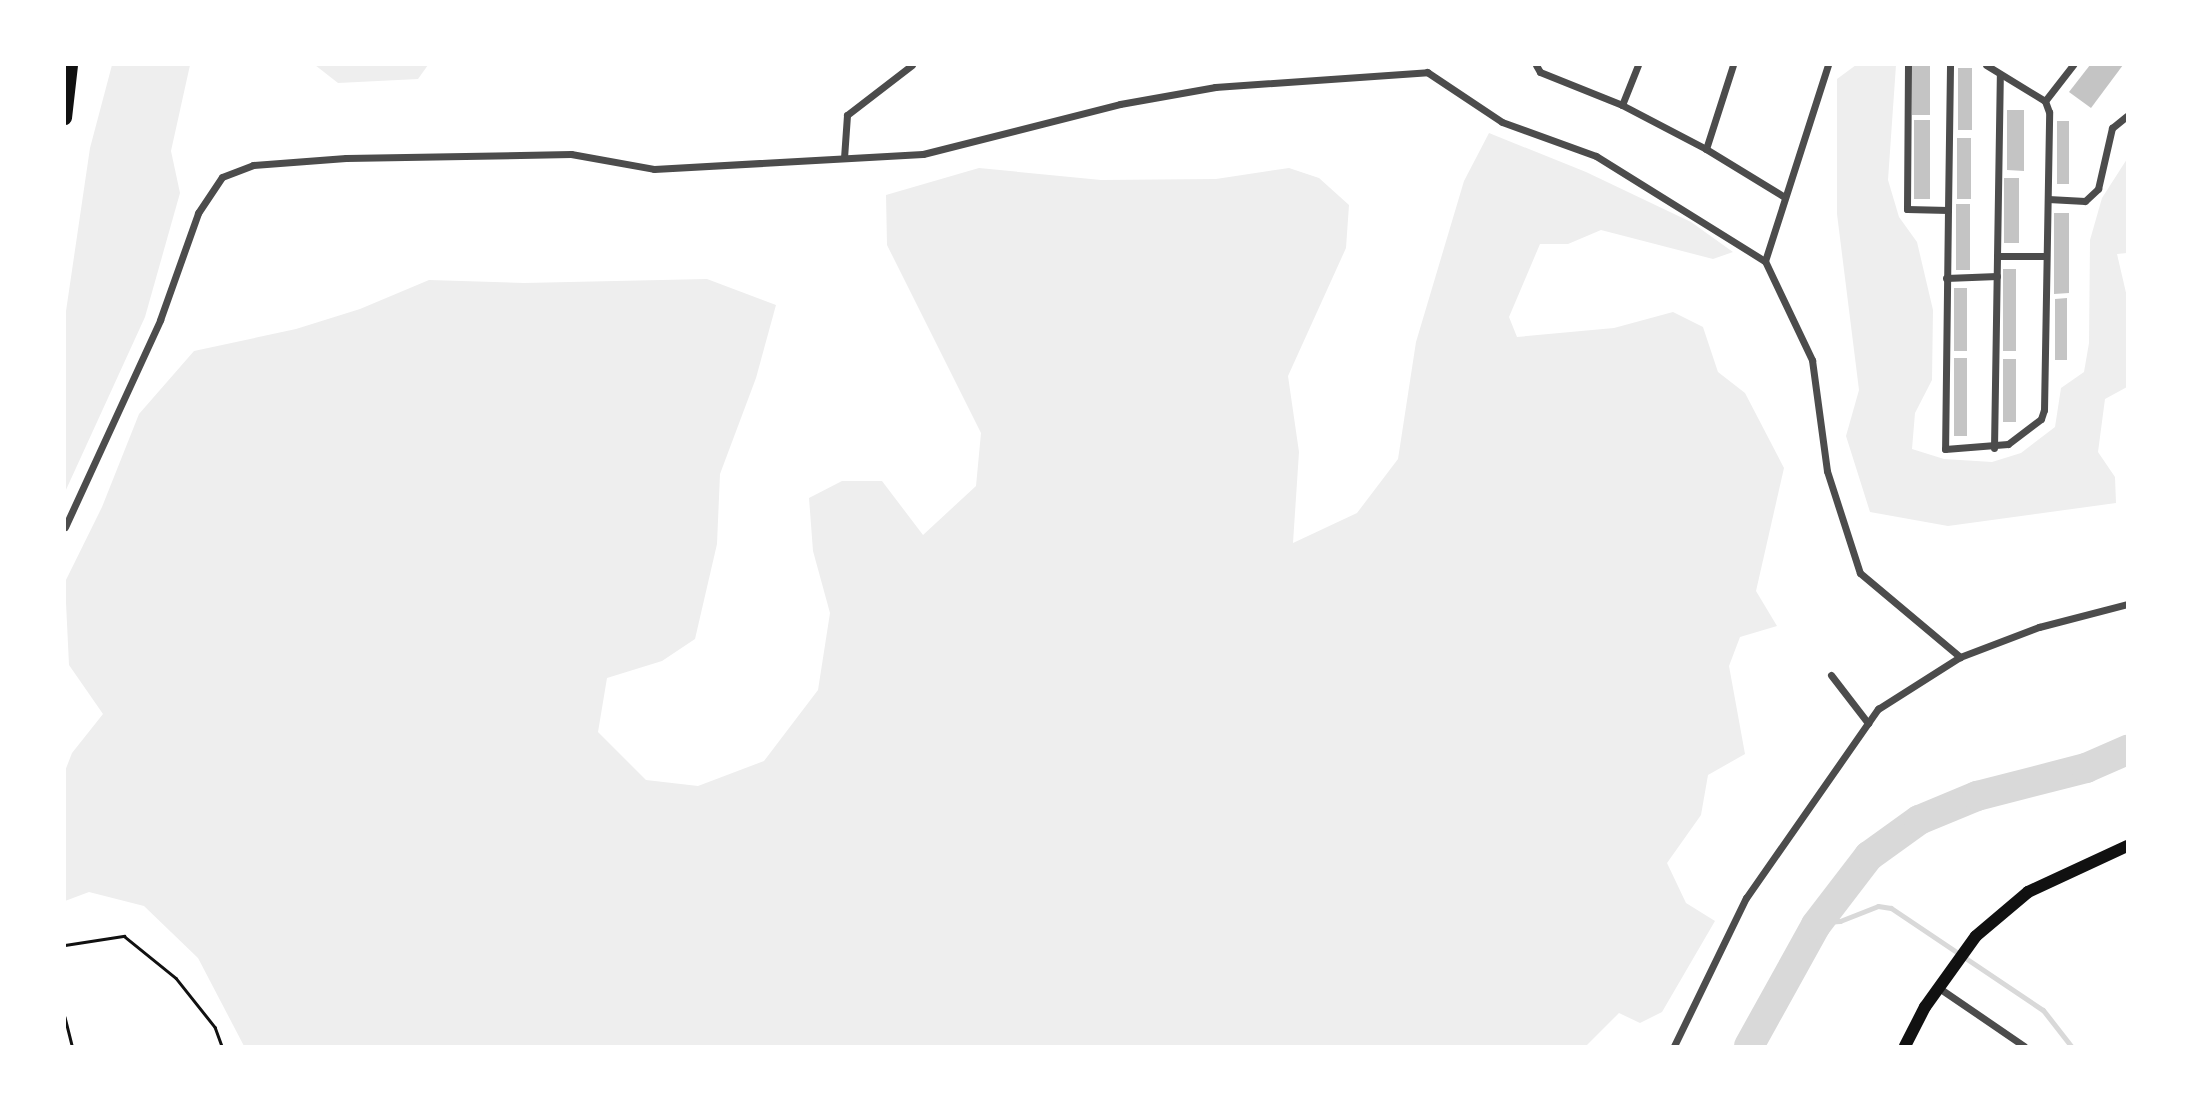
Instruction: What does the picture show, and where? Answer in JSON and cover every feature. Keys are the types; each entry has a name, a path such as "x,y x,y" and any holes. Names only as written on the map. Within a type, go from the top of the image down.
{"highway":[{"path":"65,118 71,65"}],"main road":[{"path":"1905,1046 1939,988 1976,936 2028,892 2127,846"}],"street":[{"path":"844,158 847,115 912,65"},
{"path":"1536,65 1540,72 1622,104 1706,149 1783,196"},
{"path":"1622,104 1638,65"},
{"path":"1706,149 1733,65"},
{"path":"1765,261 1783,196 1828,65"},
{"path":"1908,65 1907,209 1948,210"},
{"path":"1950,65 1945,449 1994,448 2008,444 2041,419 2044,410 2048,199 2045,101 2073,65"},
{"path":"1986,65 2045,101"},
{"path":"65,527 160,320 198,213 222,177 253,165 346,158 571,154 654,169 923,154 1120,104 1215,87 1427,72 1502,122 1595,156 1765,261 1812,360 1827,471 1860,573 1960,657"},
{"path":"1994,448 2000,75"},
{"path":"2048,199 2085,201 2098,189 2112,128 2127,116"},
{"path":"1997,256 2045,256"},
{"path":"1946,278 1997,276"},
{"path":"1674,1046 1746,898 1878,709 1960,657 2039,627 2127,604"},
{"path":"1831,675 1868,723"},
{"path":"1939,988 2024,1046"}],"path":[{"path":"65,945 124,936 176,978 215,1027 222,1046"},
{"path":"65,1017 72,1046"}],"shaded area":[{"path":"112,65 190,65 171,151 180,193 145,317 65,492 65,318 90,148"},
{"path":"315,65 428,65 418,79 338,83"},
{"path":"1856,65 1896,65 1888,180 1899,217 1917,242 1933,310 1932,380 1915,413 1912,449 1944,459 1992,462 2021,453 2055,427 2061,388 2084,372 2089,343 2090,240 2102,198 2127,159 2127,253 2117,254 2127,297 2127,387 2105,399 2098,452 2115,477 2116,503 1948,526 1870,512 1846,436 1859,390 1837,214 1837,79"},
{"path":"1489,133 1586,172 1691,222 1733,252 1713,259 1601,230 1568,244 1540,244 1509,317 1517,337 1614,328 1673,312 1703,327 1718,372 1745,393 1784,468 1756,591 1777,626 1740,637 1729,666 1745,754 1708,775 1701,815 1667,863 1686,903 1715,921 1662,1012 1640,1023 1619,1013 1586,1046 244,1046 198,958 144,906 89,892 65,901 65,771 72,753 103,714 69,665 65,582 102,507 139,414 194,351 296,329 360,309 429,280 524,283 707,279 776,305 756,378 720,474 717,544 695,639 662,661 607,678 598,732 646,780 698,786 764,761 818,690 830,613 813,551 809,498 842,481 882,481 923,535 976,486 981,433 887,245 886,195 979,168 1101,180 1216,179 1289,168 1319,178 1349,205 1346,248 1288,376 1299,452 1293,543 1357,513 1398,459 1416,342 1464,181"}],"building":[{"path":"1912,65 1930,65 1930,115 1912,115"},
{"path":"2090,65 2123,65 2091,108 2069,92"},
{"path":"1958,68 1972,68 1972,130 1958,130"},
{"path":"2007,110 2024,110 2024,171 2007,170"},
{"path":"1914,120 1930,120 1930,199 1914,199"},
{"path":"2057,121 2069,121 2069,184 2057,184"},
{"path":"1957,138 1971,138 1971,199 1957,199"},
{"path":"2004,178 2019,178 2019,243 2004,243"},
{"path":"1956,204 1970,204 1970,270 1956,270"},
{"path":"2054,213 2069,213 2069,293 2054,294"},
{"path":"2003,269 2016,269 2016,351 2003,351"},
{"path":"1954,288 1967,288 1967,351 1954,351"},
{"path":"2067,298 2067,360 2055,360 2055,299"},
{"path":"1954,358 1967,358 1967,436 1954,436"},
{"path":"2003,359 2016,359 2016,422 2003,422"}],"waterway":[{"path":"1749,1046 1816,925 1869,856 1919,820 1977,796 2086,768 2127,750"},
{"path":"1811,923 1840,921 1878,906 1891,908 2043,1010 2071,1046"}]}
